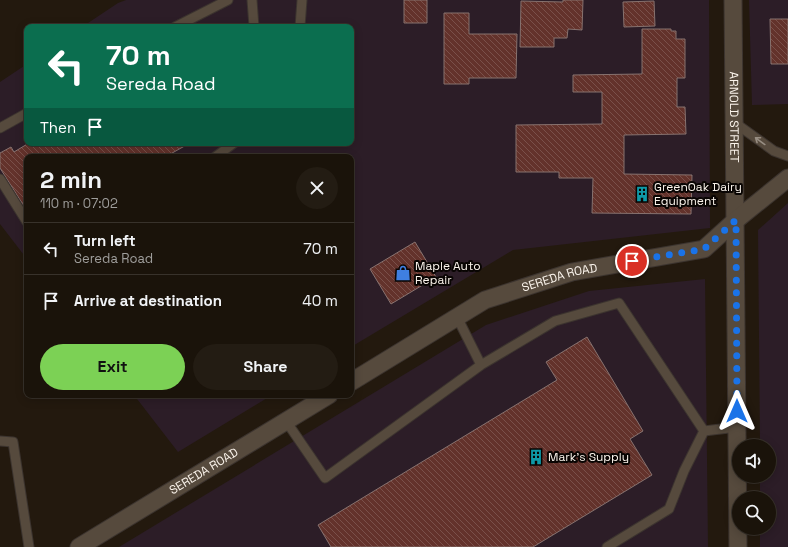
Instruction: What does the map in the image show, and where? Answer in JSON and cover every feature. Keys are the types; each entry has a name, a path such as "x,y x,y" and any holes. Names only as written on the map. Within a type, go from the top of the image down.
{"street":[{"name":"ARNOLD STREET","path":"733,0 738,547"},
{"name":"SEREDA ROAD","path":"354,380 485,300 572,272 704,249 736,220 788,178"},
{"name":"SEREDA ROAD","path":"79,547 324,398"}],"lane":[{"path":"180,24 228,0"},
{"path":"252,0 254,24"},
{"path":"300,24 302,0"},
{"path":"0,128 24,115"},
{"path":"735,123 774,151 788,156"},
{"path":"219,154 230,146"},
{"path":"0,179 24,217"},
{"path":"286,421 325,478 481,365 555,322 619,303 704,431"},
{"path":"457,317 481,365"},
{"path":"704,431 737,427"},
{"path":"607,547 669,508 684,471 704,431"},
{"path":"0,440 13,442 29,547"}],"shaded area":[{"path":"126,0 709,0 710,228 513,250 354,345 354,154 24,154 24,255 0,224 0,82 24,66 24,146 354,146 354,24 86,24 118,3"},
{"path":"749,0 788,0 788,104 752,105"},
{"path":"788,203 788,547 760,547 760,535 776,535 776,491 760,491 760,483 776,483 776,439 760,439 758,230"},
{"path":"705,279 708,547 119,547 486,325 589,291"},
{"path":"136,398 267,398 178,452"}],"building":[{"path":"404,0 427,0 427,23 404,23"},
{"path":"563,0 583,0 582,30 568,29 567,38 554,38 554,47 520,47 521,1 563,2"},
{"path":"654,1 655,26 624,27 623,2"},
{"path":"444,13 469,13 469,34 517,34 516,78 469,78 469,84 444,84"},
{"path":"770,19 788,19 788,64 771,64"},
{"path":"642,29 671,29 671,31 676,31 676,39 685,39 685,78 677,78 677,107 685,107 686,134 624,135 624,174 692,175 691,214 592,213 593,178 559,178 559,172 516,172 516,125 602,124 602,92 573,92 573,75 642,74"},
{"path":"24,146 185,146 170,154 24,154 24,206 0,168 0,153 11,147 14,152"},
{"name":"Maple Auto Repair","path":"415,242 436,277 391,304 370,269"},
{"name":"Mark's Supply","path":"587,337 643,431 630,439 652,475 533,547 331,547 318,525 557,380 546,362"}],"place":[{"name":"GreenOak Dairy Equipment","path":"642,194"},
{"name":"Maple Auto Repair","path":"403,273"},
{"name":"Mark's Supply","path":"536,457"}],"route":[{"path":"632,261 704,249 736,220 737,411"}]}
